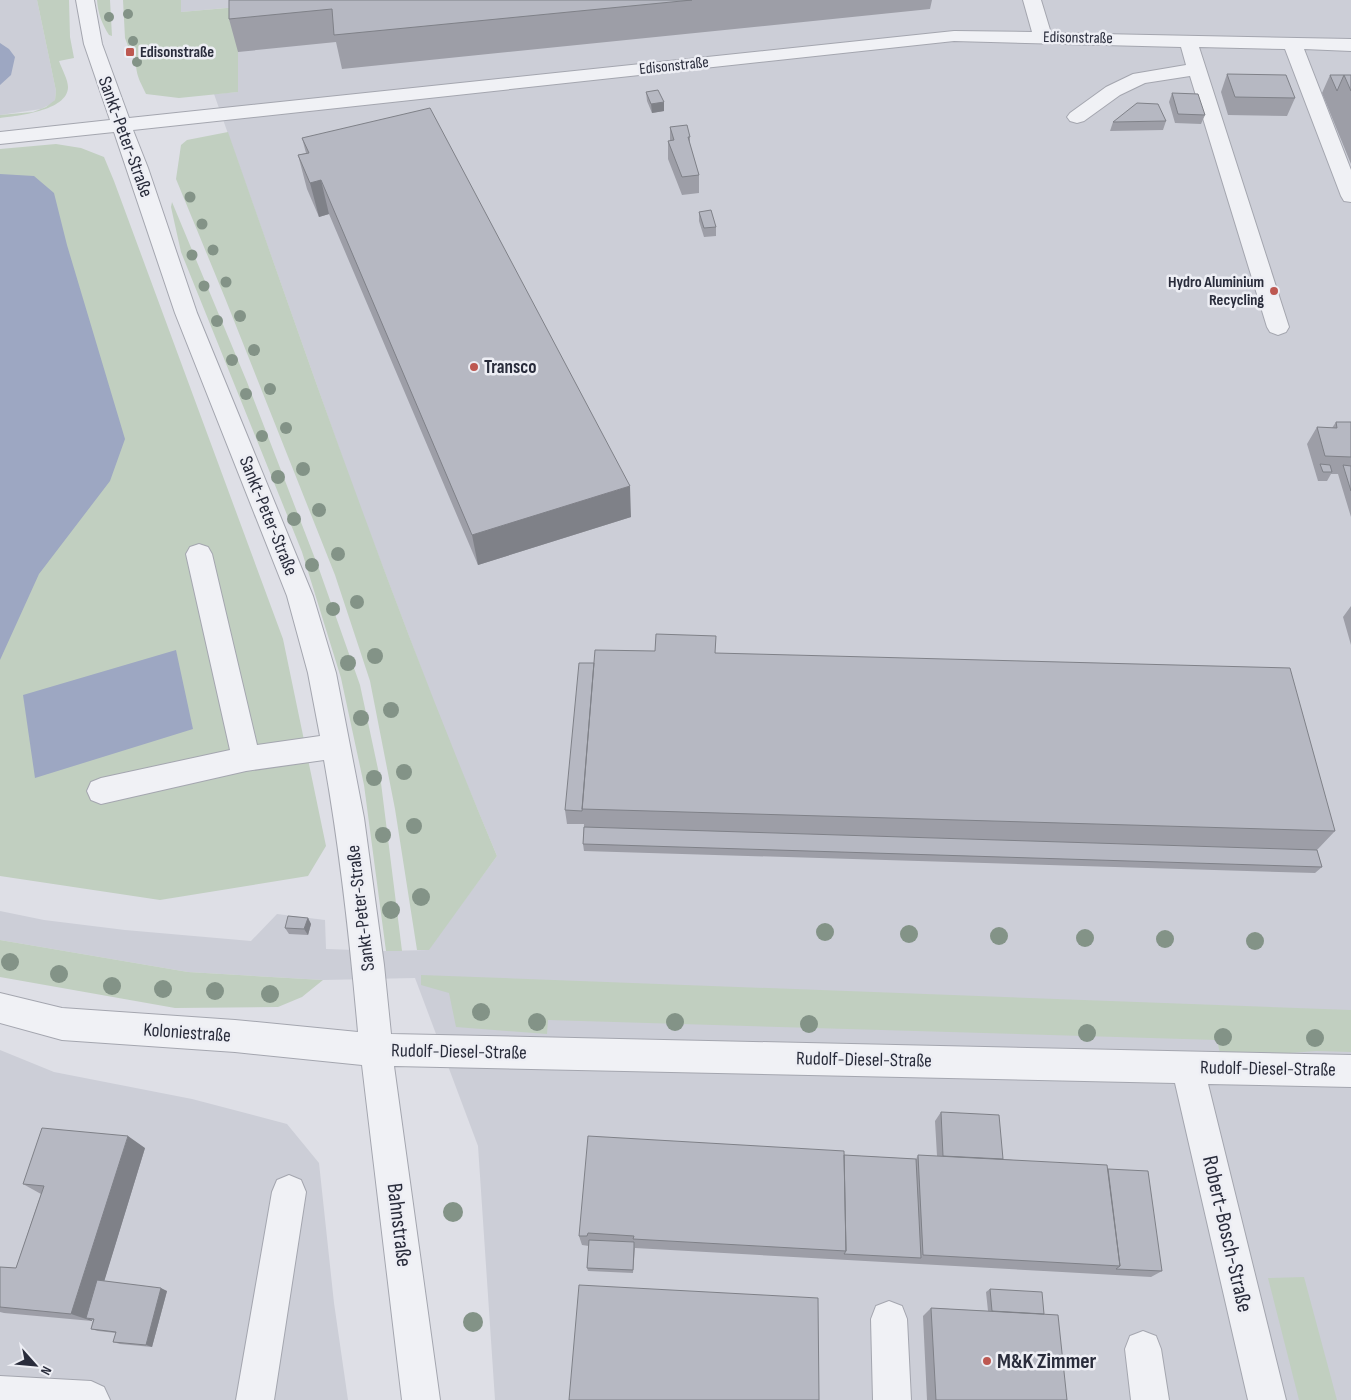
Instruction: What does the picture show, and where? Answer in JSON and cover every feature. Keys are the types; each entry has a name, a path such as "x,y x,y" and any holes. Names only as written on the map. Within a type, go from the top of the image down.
{"street":[{"name":"Sankt-Peter-Straße","path":"85,0 93,44 105,82 138,168 186,313 300,596 322,673 337,746 356,870 376,1050"},
{"path":"1032,0 1044,37"},
{"name":"Edisonstraße","path":"0,138 122,126 237,111 954,36 1351,45"},
{"path":"1188,41 1278,327"},
{"path":"1292,43 1351,196"},
{"path":"1077,117 1113,91 1140,78 1198,69"},
{"path":"198,554 246,759"},
{"path":"101,791 246,759 337,746"},
{"name":"Koloniestraße","path":"0,1008 62,1024 235,1036 376,1050"},
{"name":"Rudolf-Diesel-Straße","path":"376,1050 1351,1071"},
{"name":"Bahnstraße","path":"376,1050 421,1400"},
{"name":"Robert-Bosch-Straße","path":"1187,1067 1267,1400"},
{"path":"255,1400 289,1192"},
{"path":"889,1319 892,1400"},
{"path":"1142,1349 1150,1400"},
{"path":"0,1395 91,1400"}],"shaded area":[{"path":"0,0 37,0 56,91 53,103 41,109 0,115"},
{"path":"181,0 1351,0 1351,1400 495,1400 478,1146 415,978 323,980 188,972 0,940 0,911 44,920 125,930 251,941 277,914 325,920 326,949 428,950 497,856 446,734 356,496 214,94 238,92 237,7 181,12"},
{"path":"0,1050 54,1072 192,1099 287,1124 319,1163 334,1303 348,1400 0,1400"}],"green space":[{"path":"37,0 69,0 70,37 74,58 59,61 68,84 66,95 60,102 40,111 0,118 0,115 33,112 46,107 55,100 56,91"},
{"path":"97,0 110,0 112,36 109,35 102,23"},
{"path":"123,0 181,0 181,12 238,7 238,92 179,98 146,94 137,74 133,45 128,46 125,38"},
{"path":"228,132 390,586 460,767 497,856 429,950 417,950 395,809 370,681 335,575 176,179 181,145 187,140"},
{"path":"56,144 81,148 104,157 283,639 326,846 308,876 160,900 0,876 0,149"},
{"path":"172,202 247,382 319,569 360,685 381,783 402,951 386,951 364,785 341,678 302,552 181,252 171,207"},
{"path":"0,940 188,972 323,980 302,997 278,1007 175,1008 0,977"},
{"path":"421,975 1351,1010 1351,1052 1316,1051 1221,1058 1217,1040 548,1020 547,1034 456,1027 449,993 421,985"},
{"path":"1304,1277 1337,1400 1299,1400 1268,1278"}],"water":[{"path":"0,43 9,49 15,57 11,75 0,85"},
{"path":"0,174 34,176 54,193 67,245 125,439 110,481 39,574 0,660"},
{"path":"176,650 193,729 35,778 23,695"}],"building":[{"path":"229,0 692,0 334,35 332,9 229,19"},
{"path":"1227,74 1286,75 1295,98 1235,97"},
{"path":"1330,75 1344,75 1337,91"},
{"path":"1344,75 1351,75 1351,91"},
{"path":"658,90 664,102 651,104 646,92"},
{"path":"1172,93 1198,94 1205,115 1178,114"},
{"path":"1137,103 1158,104 1166,121 1113,122"},
{"name":"Transco","path":"430,108 630,486 472,535 321,180 310,183 298,155 309,153 302,138"},
{"path":"687,125 690,137 688,137 699,175 682,177 668,141 674,140 670,127"},
{"path":"711,210 716,227 704,228 699,212"},
{"path":"1336,422 1351,422 1351,457 1325,456 1317,427 1337,428"},
{"path":"1320,464 1330,465 1332,472 1323,472"},
{"path":"1343,465 1351,466 1351,491"},
{"path":"656,634 716,636 715,653 1290,668 1335,831 582,809 595,650 655,651"},
{"path":"579,663 594,663 582,811 565,810"},
{"path":"584,827 1317,850 1322,867 583,844"},
{"path":"288,916 308,918 304,929 285,928"},
{"path":"941,1112 999,1115 1003,1159 943,1156"},
{"path":"42,1128 128,1136 71,1314 0,1307 0,1267 16,1268 44,1186 23,1184"},
{"path":"588,1136 844,1151 846,1251 633,1239 634,1236 588,1233 587,1236 579,1236"},
{"path":"844,1155 916,1159 921,1258 844,1254 846,1251"},
{"path":"918,1155 1107,1165 1120,1266 923,1255"},
{"path":"1108,1169 1148,1171 1162,1271 1116,1269 1120,1266"},
{"path":"589,1240 634,1242 633,1270 587,1268"},
{"path":"97,1280 161,1288 146,1345 113,1342 116,1332 91,1329 94,1319 86,1318"},
{"path":"579,1285 818,1298 819,1400 569,1400"},
{"path":"990,1289 1042,1292 1044,1314 992,1311"},
{"name":"M&K Zimmer","path":"931,1308 1058,1315 1067,1400 936,1400"}],"place":[{"name":"Edisonstraße","path":"130,52"},
{"name":"Hydro Aluminium Recycling","path":"1274,291"},
{"name":"Transco","path":"474,367"},
{"name":"M&K Zimmer","path":"987,1361"}]}
